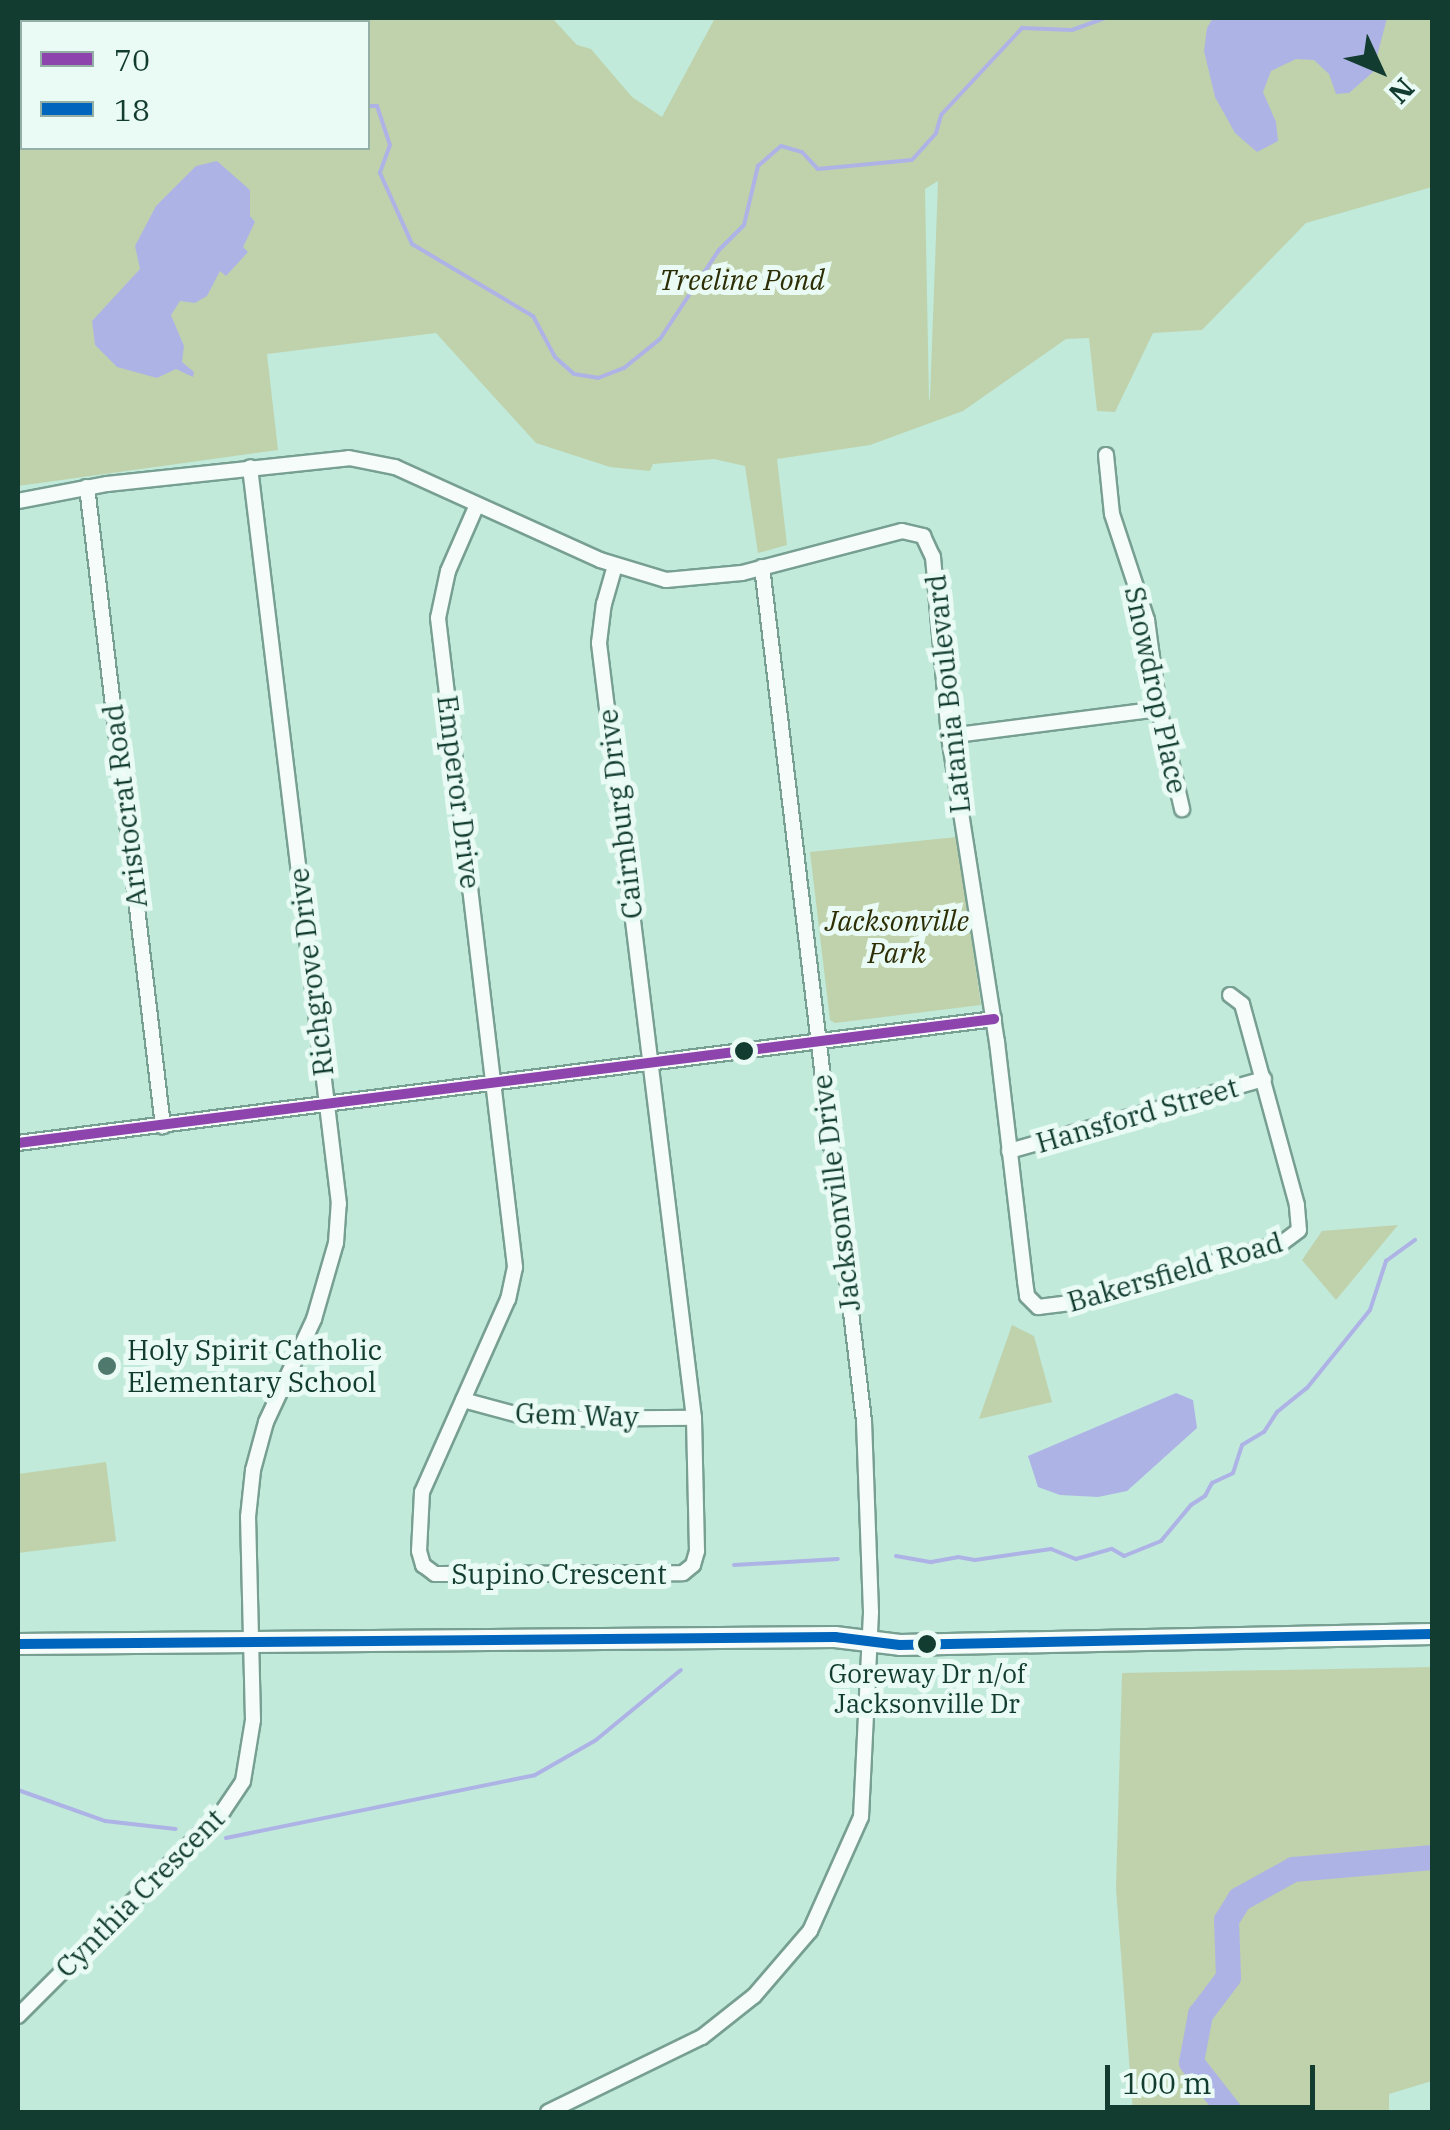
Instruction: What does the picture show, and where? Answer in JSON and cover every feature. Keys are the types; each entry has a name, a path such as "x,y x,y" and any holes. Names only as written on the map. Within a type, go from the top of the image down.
{"street":[{"name":"Snowdrop Place","path":"1106,455 1112,514 1147,620 1160,709 1182,809"},
{"name":"Latania Boulevard","path":"18,500 87,487 332,458 366,459 395,467 476,507 615,566 680,580 762,568 902,531 923,536 933,557 949,736 994,1019 1027,1296 1038,1307"},
{"name":"Richgrove Drive","path":"250,468 338,1204 336,1243 314,1318 266,1422 253,1470 248,1517 252,1642"},
{"name":"Aristocrat Road","path":"87,487 163,1126"},
{"name":"Emperor Drive","path":"476,507 448,571 438,618 495,1084"},
{"name":"Cairnburg Drive","path":"615,566 604,604 599,643 650,1063"},
{"name":"Jacksonville Drive","path":"548,2112 702,2037 754,1996 810,1931 862,1817 870,1560 864,1422 762,568"},
{"path":"949,736 1160,709"},
{"name":"Bakersfield Road","path":"1038,1307 1071,1303 1291,1240 1299,1230 1299,1217 1242,1004 1230,995"},
{"path":"18,1143 994,1019"},
{"name":"Supino Crescent","path":"495,1084 514,1229 514,1276 428,1476 418,1515 418,1550 423,1565 435,1574 683,1573 693,1564 696,1551 694,1418 650,1063"},
{"name":"Hansford Street","path":"1009,1151 1264,1080"},
{"name":"Gem Way","path":"463,1400 534,1418 694,1418"},
{"path":"18,1644 799,1637 900,1645 1432,1634"},
{"name":"Cynthia Crescent","path":"18,2016 236,1795 250,1755 252,1642"}],"green space":[{"name":"Treeline Pond","path":"18,18 552,18 577,45 591,49 632,97 662,117 715,18 1432,18 1432,187 1306,223 1202,330 1153,333 1115,412 1097,411 1089,338 1066,339 963,411 870,445 777,459 787,545 758,553 745,466 714,459 653,464 650,471 610,467 536,443 436,333 267,354 278,450 18,486","holes":["938,181 930,399 925,189"]},
{"name":"Jacksonville Park","path":"957,837 981,1005 835,1023 830,1020 810,852"},
{"path":"1398,1225 1336,1300 1302,1260 1322,1231"},
{"path":"1012,1325 1034,1336 1052,1402 979,1419"},
{"path":"106,1462 116,1541 18,1553 18,1474"},
{"path":"1432,1667 1432,2081 1389,2094 1389,2112 1133,2112 1116,1889 1122,1673"}],"water":[{"path":"1213,18 1387,18 1373,72 1349,93 1336,94 1329,74 1314,60 1296,59 1271,71 1263,92 1276,122 1278,141 1257,152 1235,133 1215,97 1204,51 1207,28"},
{"path":"217,161 250,190 250,216 255,222 243,247 248,252 226,276 220,271 207,296 195,303 180,301 171,315 184,346 182,362 194,372 193,377 176,369 157,378 117,367 95,345 92,321 140,269 135,246 156,206 196,166"},
{"path":"1176,1393 1193,1400 1197,1428 1127,1491 1098,1497 1060,1495 1038,1487 1028,1456"}],"waterway":[{"path":"303,18 306,20"},
{"path":"370,106 377,106 390,145 380,173 412,244 533,316 555,357 574,374 598,378 624,368 660,339 719,250 744,225 758,166 781,146 802,152 818,169 912,160 936,133 941,115 1022,28 1072,30 1105,18"},
{"path":"896,1556 931,1562 1051,1549 1076,1559 1112,1549 1124,1556 1161,1541 1191,1505 1205,1496 1212,1483 1233,1473 1242,1445 1264,1432 1277,1412 1307,1388 1370,1310 1386,1261 1415,1240"},
{"path":"734,1565 838,1559"},
{"path":"226,1838 535,1775 596,1740 681,1670"},
{"path":"18,1790 105,1821 176,1829"},
{"path":"1230,2112 1191,2062 1200,2014 1228,1977 1226,1920 1239,1899 1293,1869 1432,1857"}],"transit line":[{"name":"70","path":"18,1143 994,1019"},
{"name":"18","path":"18,1644 835,1637 900,1645 1432,1634"}],"place":[{"name":"Holy Spirit Catholic Elementary School","path":"107,1366"},
{"name":"Goreway Dr n/of Jacksonville Dr","path":"927,1644"}]}
